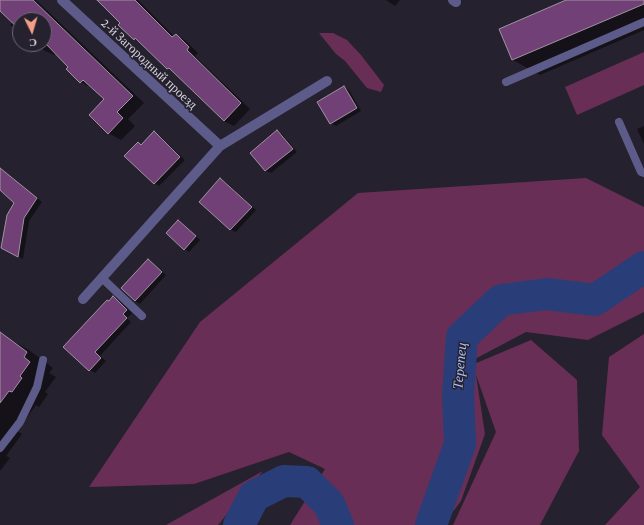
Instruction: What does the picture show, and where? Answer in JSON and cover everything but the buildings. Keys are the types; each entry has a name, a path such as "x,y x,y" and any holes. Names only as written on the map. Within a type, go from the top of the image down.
{"street":[{"name":"2-й Загородный проезд","path":"62,0 220,146"},
{"path":"83,299 220,146 327,81"}],"lane":[{"path":"506,82 644,22"},
{"path":"619,122 641,172 644,173"},
{"path":"102,278 142,316"},
{"path":"0,448 20,422 38,387 43,360"}],"shaded area":[{"path":"319,33 333,33 347,40 361,55 384,85 381,92 367,88"},
{"path":"644,52 644,85 577,115 565,87"},
{"path":"586,178 644,207 644,312 588,340 526,332 473,360 474,364 531,340 577,380 579,451 540,525 453,525 496,432 476,375 485,434 461,501 443,525 290,525 325,469 289,452 194,484 89,487 200,322 358,193"},
{"path":"644,334 644,525 605,525 640,487 602,435 609,357"},
{"path":"263,471 218,525 166,525"}],"waterway":[{"name":"Терепец","path":"431,525 460,444 458,396 462,337 501,300 547,294 595,300 644,267"},
{"name":"Терепец","path":"239,525 254,496 284,481 307,482 329,504 338,525"}]}
